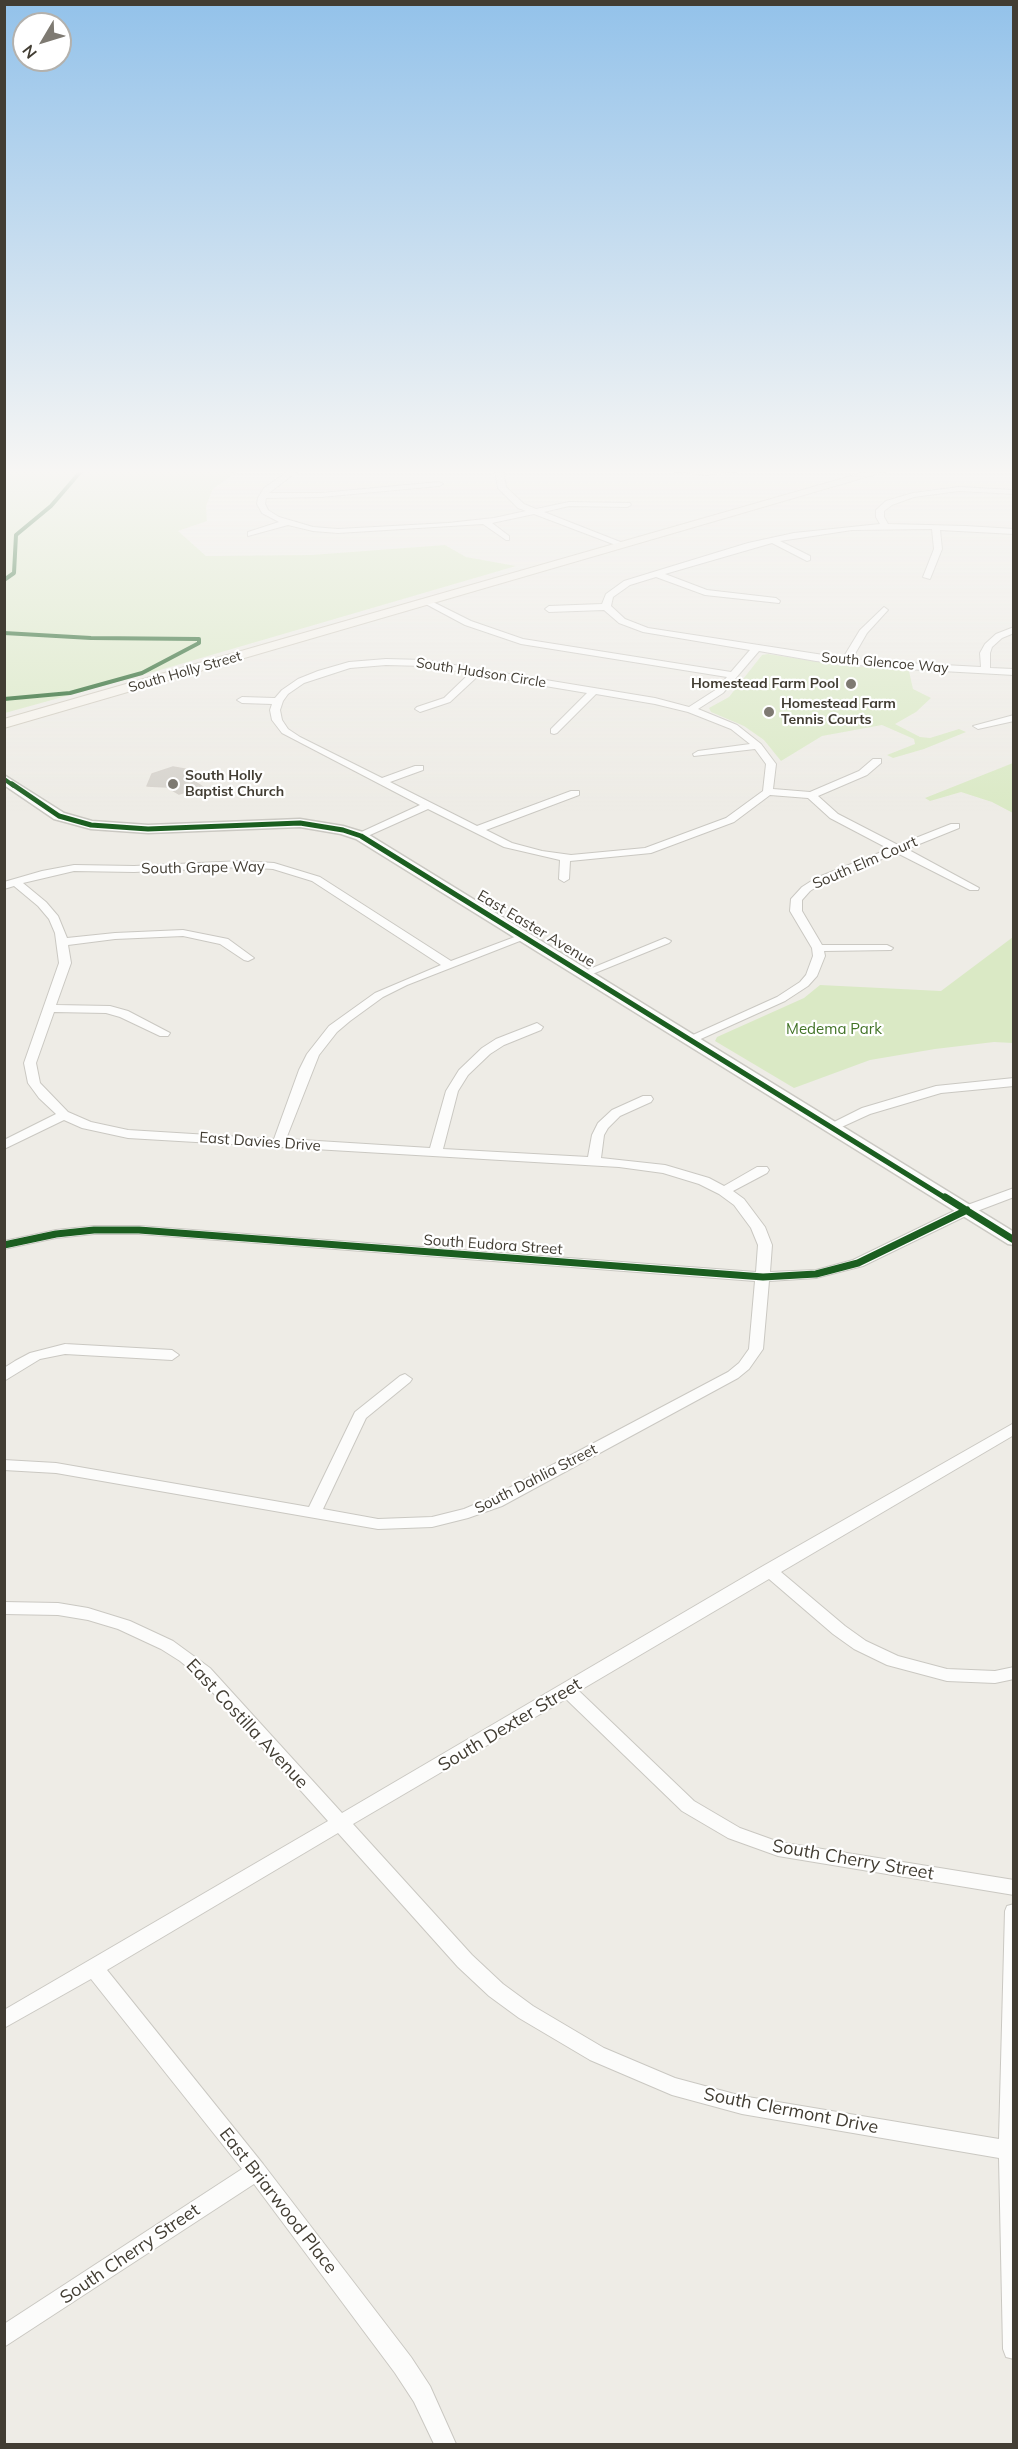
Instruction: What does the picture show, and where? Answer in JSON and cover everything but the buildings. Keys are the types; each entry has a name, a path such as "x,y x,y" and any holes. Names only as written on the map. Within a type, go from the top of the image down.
{"main road":[{"name":"South Holly Street","path":"4,724 489,584"}],"street":[{"path":"549,609 606,607 607,599 613,591 625,584"},
{"path":"680,584 716,594 776,601"},
{"path":"431,601 463,621 521,641 733,675"},
{"name":"South Glencoe Way","path":"606,607 622,621 646,630 757,648 846,662 1014,672"},
{"path":"846,662 863,632 884,610"},
{"path":"986,670 985,653 988,646 999,636 1014,630"},
{"path":"691,710 714,696 757,648"},
{"name":"South Hudson Circle","path":"278,701 301,681 321,672 349,666 411,662 594,691 691,710 734,727 758,746"},
{"path":"420,709 447,700 477,672"},
{"path":"554,731 594,691"},
{"path":"242,700 278,701 275,710 277,720 285,731 475,830 518,848 565,857 617,855 655,848 730,820 768,792 812,795 863,773 877,761"},
{"path":"978,726 1014,718"},
{"path":"698,754 758,746 771,764 768,792"},
{"path":"381,782 419,768"},
{"name":"East Easter Avenue","path":"4,779 50,811 91,825 148,829 290,823 321,826 361,836 586,973 1014,1240"},
{"path":"475,830 575,793"},
{"path":"812,795 834,816 974,888"},
{"path":"361,836 427,805"},
{"name":"South Elm Court","path":"818,948 796,911 801,894 820,880 955,826"},
{"path":"564,879 565,857"},
{"name":"South Grape Way","path":"10,884 46,873 74,868 134,869 242,864 288,869 316,879 449,965"},
{"name":"East Davies Drive","path":"10,884 42,904 54,918 63,942 64,963 30,1063 34,1083 63,1115 87,1125 128,1134 665,1168 704,1181 739,1202 758,1227 765,1245 763,1277"},
{"path":"63,942 115,936 183,933 224,941 248,958"},
{"path":"278,1144 305,1070 313,1054 333,1029 379,995 449,965 524,937"},
{"path":"586,973 665,941"},
{"path":"690,1038 794,992 815,971 819,956 818,948 887,948"},
{"path":"49,1008 106,1010 124,1014 164,1033"},
{"path":"435,1153 452,1091 463,1072 500,1042 537,1027"},
{"path":"830,1127 866,1111 940,1089 1014,1082"},
{"path":"594,1163 598,1135 603,1126 616,1113 647,1099"},
{"path":"4,1145 63,1115"},
{"path":"724,1191 762,1170"},
{"name":"South Eudora Street","path":"4,1245 56,1234 94,1230 139,1230 763,1277 816,1274 858,1263 967,1210 1014,1192"},
{"name":"South Dahlia Street","path":"4,1465 56,1468 378,1524 441,1520 496,1502 733,1375 744,1366 756,1349 763,1277"},
{"path":"4,1376 35,1356 65,1348 171,1355"},
{"path":"313,1514 360,1415 405,1379"},
{"name":"South Dexter Street","path":"4,2020 568,1691 768,1570 1014,1428"},
{"path":"768,1570 839,1630 860,1645 886,1658 947,1675 986,1677 1014,1673"},
{"name":"East Costilla Avenue","path":"4,1608 58,1610 88,1614 124,1625 167,1645 204,1672 340,1825"},
{"name":"South Cherry Street","path":"568,1691 688,1806 734,1833 778,1849 1014,1888"},
{"name":"South Clermont Drive","path":"340,1825 465,1961 496,1990 548,2026 597,2054 672,2086 742,2105 1011,2150"},
{"path":"1014,1911 1011,2150 1014,2349"},
{"name":"East Briarwood Place","path":"94,1968 256,2171 403,2365 422,2394 445,2445"},
{"name":"South Cherry Street","path":"4,2337 256,2171"}],"green space":[{"path":"5,584 453,584 160,670 5,713"},
{"path":"762,655 839,665 909,671 913,689 931,698 916,712 895,724 920,737 930,738 959,729 966,732 924,749 893,758 887,755 915,744 914,739 882,725 822,736 781,761 764,740 744,726 711,712 709,708 729,697"},
{"path":"1013,763 1013,813 992,802 961,792 930,801 925,798"},
{"name":"Medema Park","path":"1013,937 1013,1043 994,1042 935,1049 870,1060 794,1088 715,1041 717,1037 804,998 820,985 941,991"}],"cycle path":[{"path":"4,633 91,638 199,639 199,643 142,673 70,693 4,699"},
{"path":"4,779 59,816 91,825 148,829 300,823 343,830 361,836 1014,1240"},
{"path":"4,1245 56,1234 94,1230 139,1230 763,1277 816,1274 858,1263 967,1210"}],"place":[{"name":"Homestead Farm Pool","path":"851,684"},
{"name":"Homestead Farm Tennis Courts","path":"769,712"},
{"name":"South Holly Baptist Church","path":"173,784"}]}
